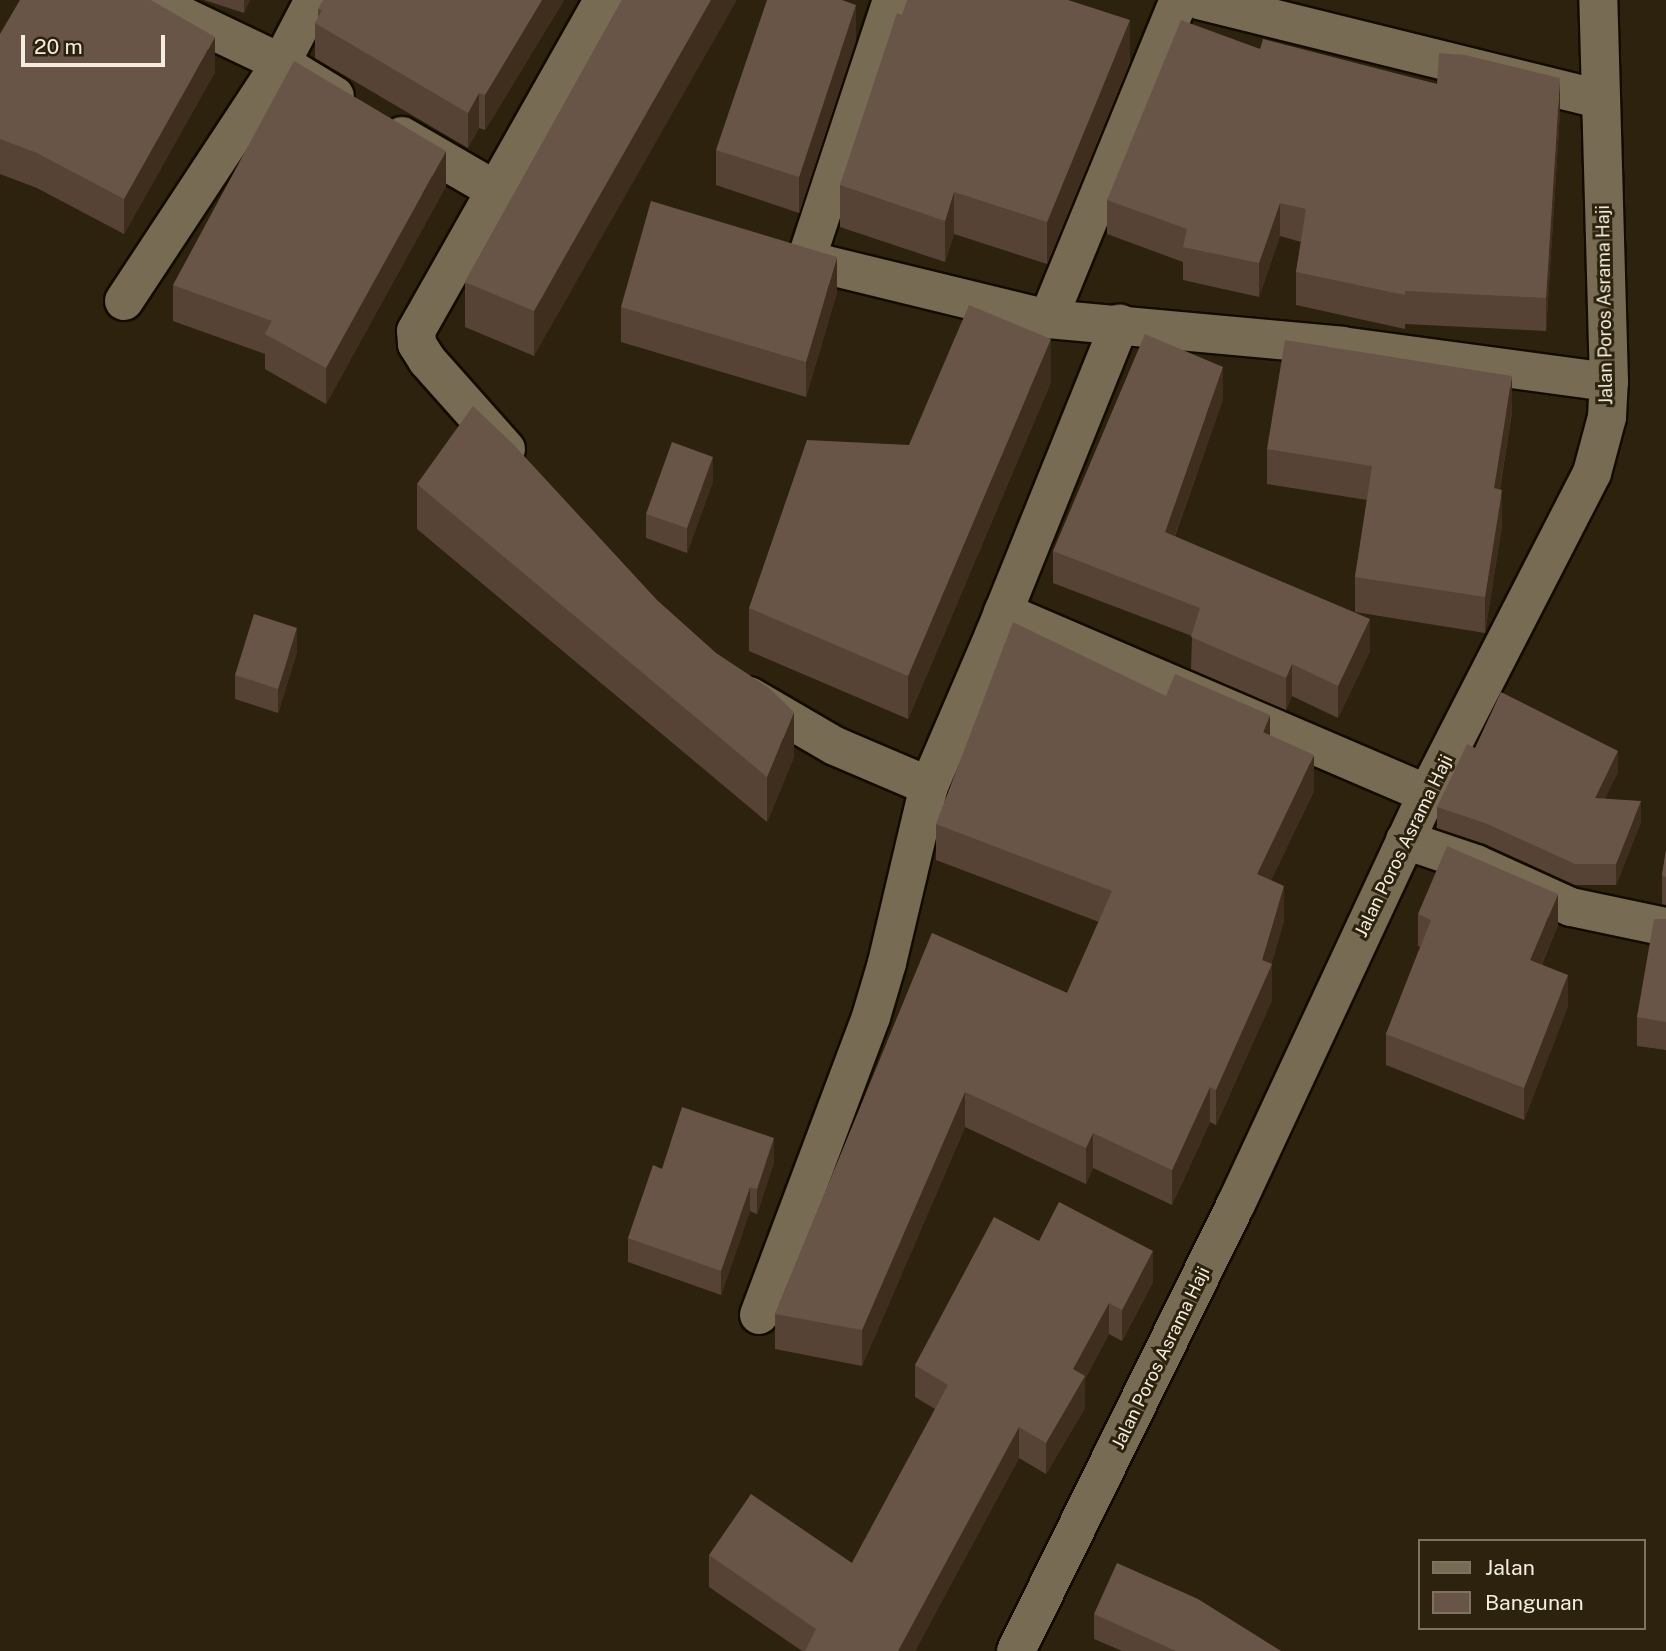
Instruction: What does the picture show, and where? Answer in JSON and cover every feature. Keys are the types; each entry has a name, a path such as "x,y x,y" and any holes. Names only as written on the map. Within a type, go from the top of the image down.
{"street":[{"path":"149,0 281,63 497,191"},
{"path":"124,301 281,63 314,0"},
{"path":"533,480 427,360 417,344 416,331 603,0"},
{"path":"806,260 892,0"},
{"path":"1048,318 1179,0"},
{"path":"1199,0 1599,99"},
{"name":"Jalan Poros Asrama Haji","path":"1016,1651 1237,1204 1427,794 1592,472 1607,417 1609,382 1598,0"},
{"path":"768,248 806,260 1048,318 1342,346 1609,382"},
{"path":"759,1315 871,1017 929,786 1120,323"},
{"path":"1003,612 1427,794"},
{"path":"720,673 758,702 835,746 929,786"},
{"path":"1405,840 1476,864 1571,907 1666,928"}],"building":[{"path":"20,0 151,0 215,37 124,199 37,153 0,139 0,34"},
{"path":"323,0 542,0 485,95 479,93 468,113 315,23 322,10 318,9"},
{"path":"622,0 711,0 534,311 465,282"},
{"path":"767,0 842,0 856,5 799,177 716,150"},
{"path":"907,0 1068,0 1130,20 1047,222 954,192 945,221 840,185 897,13 902,15"},
{"path":"1181,20 1260,49 1263,39 1437,84 1439,53 1465,55 1560,78 1546,298 1405,291 1405,295 1296,272 1306,209 1280,203 1259,263 1183,247 1187,229 1107,200"},
{"path":"294,61 446,151 326,368 265,334 272,321 173,285"},
{"path":"651,201 837,257 806,362 621,307"},
{"path":"969,305 1051,339 908,676 749,608 807,440 909,445"},
{"path":"1145,334 1223,367 1165,532 1370,619 1338,686 1292,664 1286,678 1191,637 1200,608 1053,551"},
{"path":"1285,340 1512,376 1494,488 1502,490 1485,597 1355,577 1372,466 1267,449"},
{"path":"473,406 512,443 657,600 716,653 769,688 794,712 767,777 417,484"},
{"path":"672,442 713,457 687,528 646,514"},
{"path":"254,614 297,628 278,689 235,675"},
{"path":"1013,622 1166,696 1175,674 1270,715 1263,732 1314,755 1257,874 1284,886 1262,960 1272,964 1216,1090 1210,1087 1172,1170 1093,1133 1086,1148 965,1092 862,1330 775,1314 932,933 1067,993 1112,891 936,824"},
{"path":"1501,692 1618,751 1595,798 1641,801 1616,864 1575,864 1485,823 1437,807 1467,744 1475,748"},
{"path":"1447,846 1558,894 1530,960 1568,975 1524,1088 1386,1034 1431,920 1418,914"},
{"path":"1666,850 1666,877 1662,875"},
{"path":"1654,919 1666,919 1666,1022 1637,1017"},
{"path":"682,1107 774,1138 757,1189 750,1187 721,1271 628,1238 653,1165 662,1169"},
{"path":"1059,1202 1153,1251 1122,1310 1109,1303 1073,1369 1085,1376 1046,1443 1019,1427 898,1651 805,1651 816,1629 709,1555 751,1494 852,1563 948,1385 915,1365 994,1217 1039,1241"},
{"path":"1117,1563 1198,1599 1281,1651 1176,1651 1094,1614"}]}
